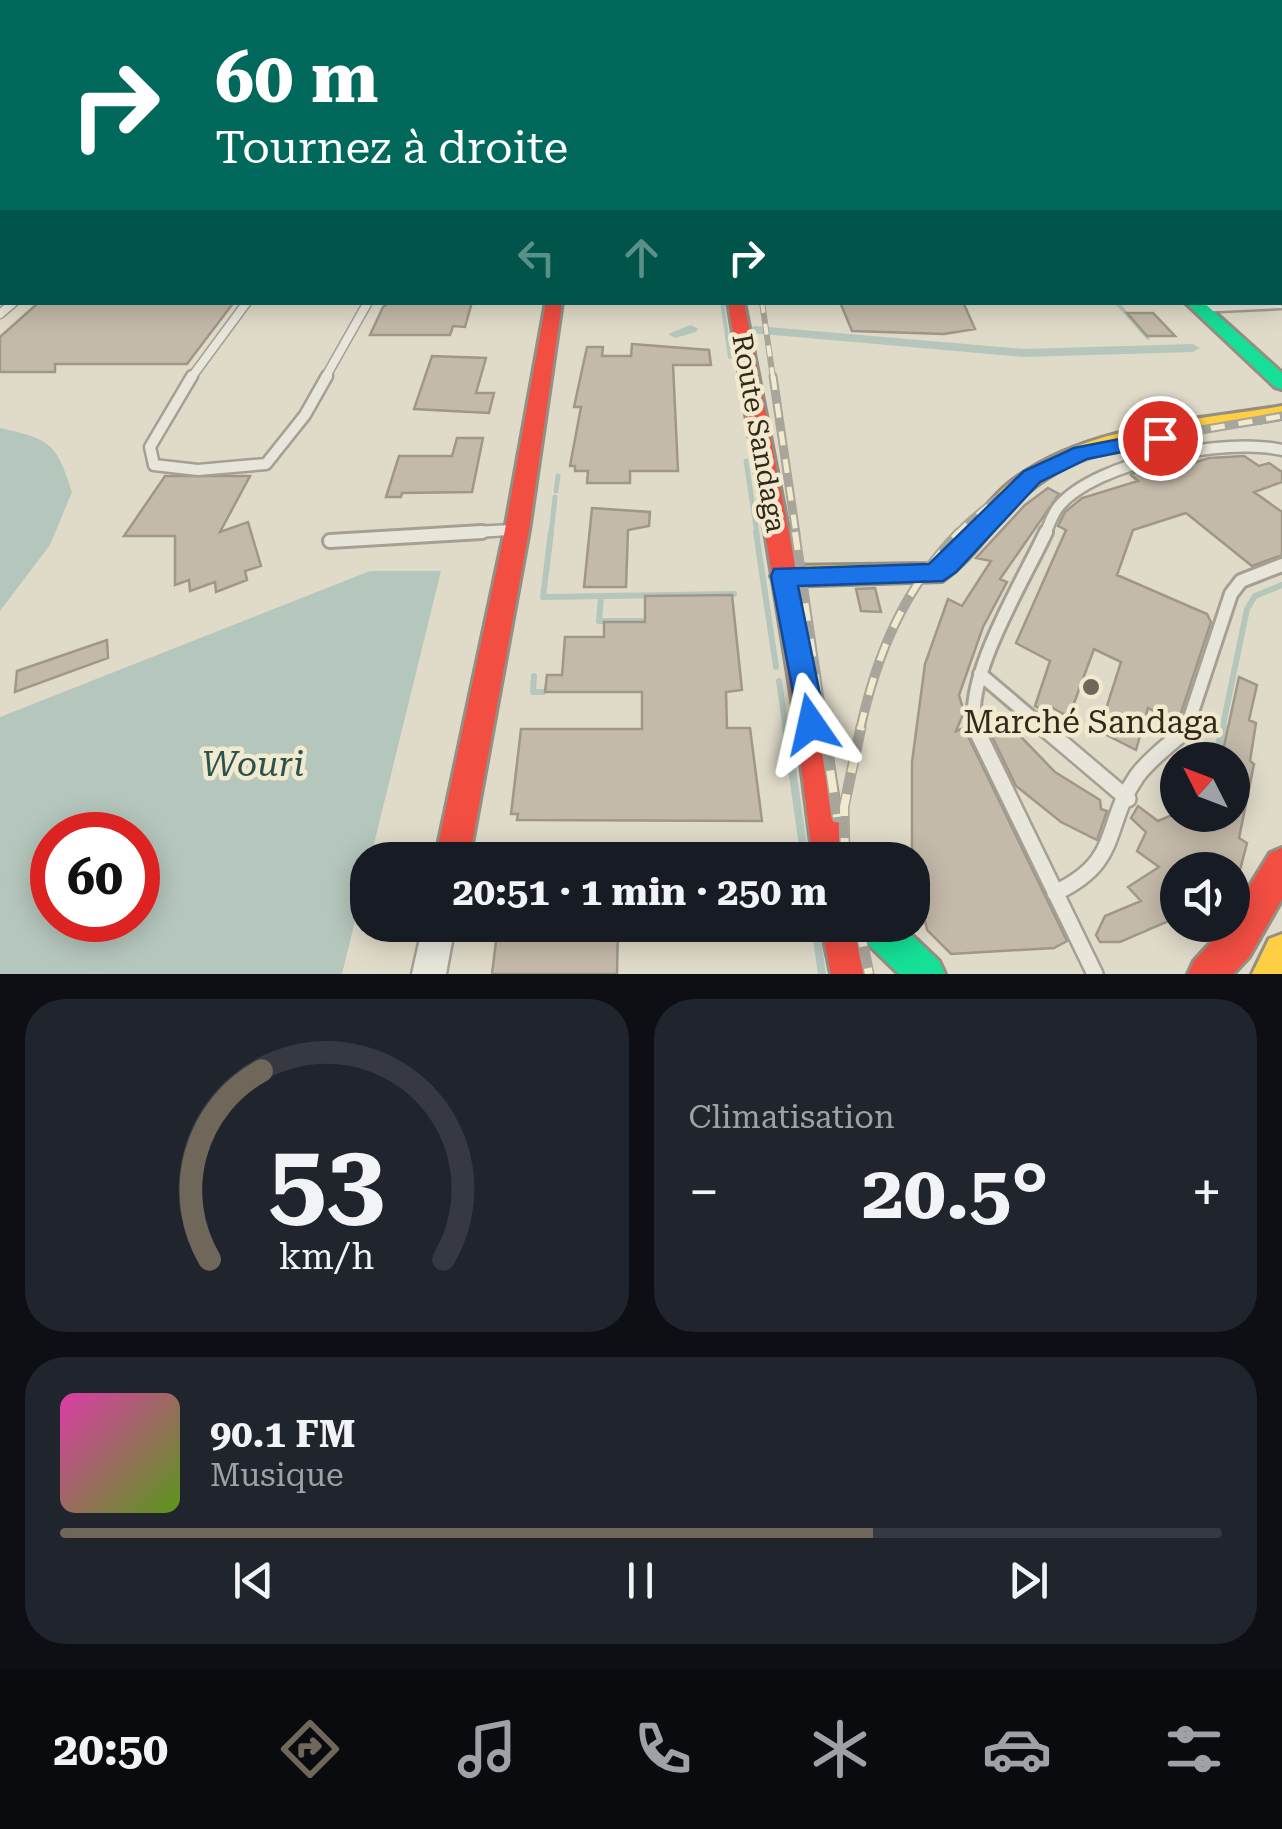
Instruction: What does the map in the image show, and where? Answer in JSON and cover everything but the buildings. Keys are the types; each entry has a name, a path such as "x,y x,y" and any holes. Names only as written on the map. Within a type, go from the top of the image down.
{"main road":[{"path":"456,842 517,530 554,305"},
{"name":"Route Sandaga","path":"737,305 827,842"},
{"path":"1195,305 1282,383"},
{"path":"784,576 934,574 947,565 1022,484 1082,453 1282,412"},
{"path":"1205,973 1236,944 1282,865"},
{"path":"843,942 849,971"},
{"path":"893,942 926,974"},
{"path":"1272,974 1282,952"},
{"path":"1280,974 1282,952"}],"street":[{"path":"429,974 436,942"}],"lane":[{"path":"245,305 182,390 150,446 154,465 198,470 266,464 305,415 366,305"},
{"path":"1096,974 974,725 980,674 1058,508 1078,488 1211,444 1254,443 1282,450"},
{"path":"330,541 517,530"},
{"path":"1054,893 1076,883 1101,861 1137,776 1182,737 1195,716 1223,610 1231,594 1241,581 1282,565"},
{"path":"980,674 1128,799"}],"water":[{"path":"0,428 50,446 62,463 72,492 50,545 0,611"},
{"name":"Wouri","path":"370,571 441,571 374,842 350,842 350,941 342,974 0,974 0,717"}],"waterway":[{"path":"722,305 730,357"},
{"path":"1119,305 1148,338"},
{"path":"675,334 691,329"},
{"path":"756,330 1024,353 1193,348"},
{"path":"746,461 757,534"},
{"path":"556,491 558,476"},
{"path":"551,534 555,497"},
{"path":"551,532 543,597 734,594"},
{"path":"756,532 776,667"},
{"path":"1222,730 1247,609 1255,596 1282,585"},
{"path":"601,597 599,621 642,621"},
{"path":"534,676 533,692 543,692"},
{"path":"779,681 786,730"},
{"path":"786,727 802,842"},
{"path":"1220,742 1223,727"},
{"path":"817,942 822,974"}],"railway":[{"path":"762,305 773,378"},
{"path":"773,376 796,534"},
{"path":"958,533 990,505 1027,481 1067,464 1152,439 1282,416"},
{"path":"795,532 824,730"},
{"path":"860,730 875,675 895,624 923,576 958,533"},
{"path":"824,727 837,817"},
{"path":"845,842 844,807 861,727"},
{"path":"862,942 869,974"}],"traffic: fast":[{"path":"1196,305 1282,383"},
{"path":"893,942 926,974"}],"traffic: slow":[{"path":"784,576 933,574 947,565 1011,494 1046,468 1110,443 1282,412"},
{"path":"1271,974 1282,952"}],"traffic: jam":[{"path":"456,842 517,530 554,305"},
{"path":"737,305 811,724 827,842"},
{"path":"1207,974 1236,944 1282,865"},
{"path":"843,942 850,974"}],"place":[{"name":"Marché Sandaga","path":"1091,687"}],"route":[{"path":"811,724 784,576 934,574 1032,476 1082,453 1160,438"}]}
